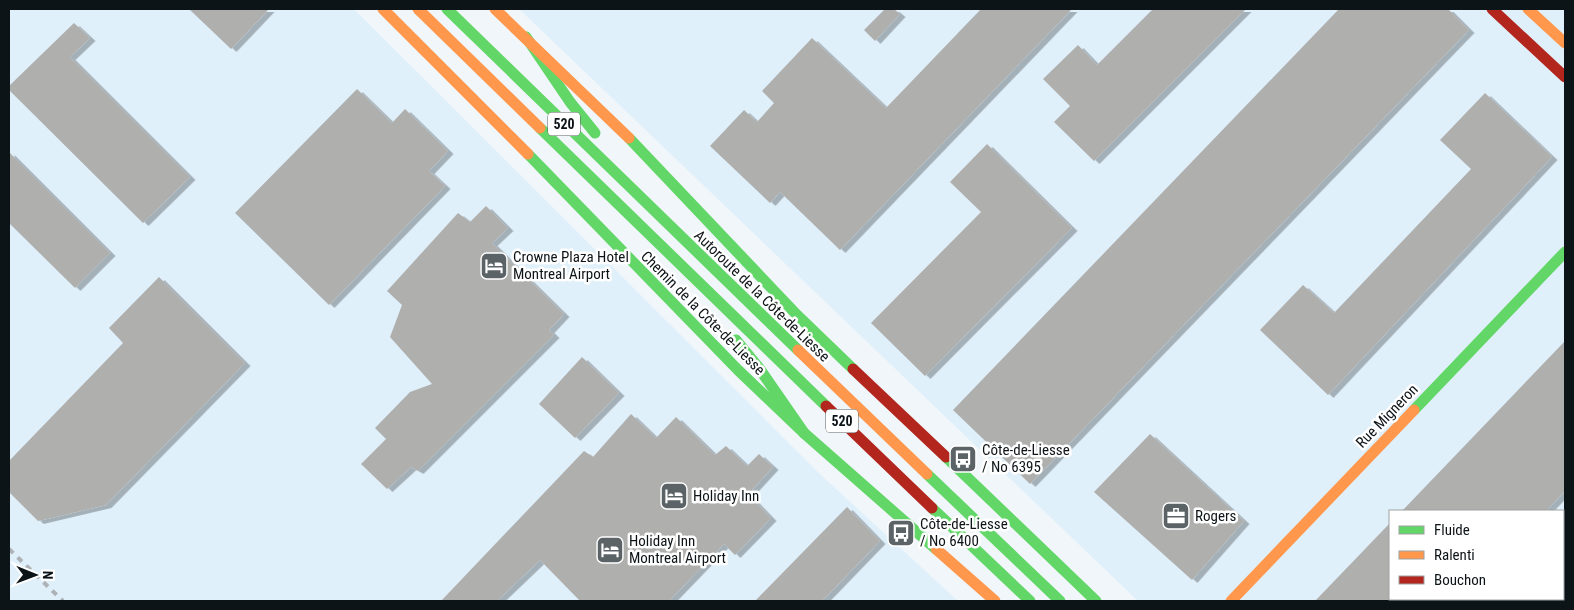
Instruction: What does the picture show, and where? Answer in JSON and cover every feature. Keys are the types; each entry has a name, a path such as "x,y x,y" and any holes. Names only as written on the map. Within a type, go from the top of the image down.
{"main road":[{"name":"Chemin de la Côte-de-Liesse","path":"383,9 544,170 696,329 804,433 995,601"},
{"name":"520","path":"418,9 1030,601"},
{"name":"Autoroute de la Côte-de-Liesse","path":"447,9 682,239 1060,601"},
{"path":"495,9 620,130 790,308 1096,601"},
{"path":"1492,9 1565,77"},
{"path":"1528,9 1565,43"},
{"path":"526,37 570,102 682,239"},
{"path":"655,240 716,316"},
{"name":"Rue Migneron","path":"1231,601 1565,252"},
{"path":"728,331 759,368 804,433"}],"shaded area":[{"path":"9,9 354,9 821,475 958,601 9,601"},
{"path":"519,9 1565,9 1565,562 1564,510 1389,510 1389,600 1529,600 1138,601"}],"building":[{"path":"189,9 269,9 231,49"},
{"path":"885,9 894,9 900,14 875,41 864,30"},
{"path":"981,9 1072,9 840,250 780,192 770,203 710,146 744,110 757,122 774,103 762,91 812,38 886,108"},
{"path":"1153,9 1246,9 1094,161 1054,122 1070,106 1043,79 1078,45 1097,65"},
{"path":"1339,9 1448,9 1469,30 1030,484 953,410"},
{"path":"74,23 90,38 70,57 190,177 143,223 9,90 9,86"},
{"path":"357,89 392,123 405,109 448,151 429,171 445,186 329,305 235,213"},
{"path":"1485,93 1552,157 1328,395 1260,330 1303,285 1334,313 1471,169 1440,140"},
{"path":"987,144 1072,228 925,376 871,323 981,212 950,182"},
{"path":"9,152 110,253 75,288 9,223"},
{"path":"486,206 508,228 492,243 564,314 549,330 554,335 418,471 411,467 387,489 361,464 386,439 375,428 410,392 432,384 390,337 402,305 387,291 458,213 470,222"},
{"path":"159,277 245,363 106,505 38,521 9,492 9,461 123,343 109,328"},
{"path":"1565,341 1565,491 1547,510 1403,510"},
{"path":"582,357 619,393 575,438 539,404"},
{"path":"631,414 656,438 676,417 715,455 726,446 747,466 759,454 773,467 748,494 771,518 735,555 724,544 669,601 580,601 540,560 497,601 441,601 584,451 593,457"},
{"path":"1150,434 1244,521 1192,580 1094,492"},
{"path":"847,507 880,541 822,601 755,601"},
{"path":"1389,524 1390,601 1315,601"}],"railway":[{"path":"9,549 63,601"}],"traffic: fast":[{"path":"447,9 798,350"},
{"path":"526,37 570,102 595,133"},
{"path":"540,128 826,406"},
{"path":"629,138 797,315 853,369"},
{"path":"528,154 738,370 804,433 936,549"},
{"path":"1414,410 1565,252"},
{"path":"736,340 759,368 804,433"},
{"path":"946,457 1096,601"},
{"path":"927,474 1060,601"},
{"path":"932,508 1030,601"}],"traffic: slow":[{"path":"383,9 528,154"},
{"path":"418,9 540,128"},
{"path":"495,9 629,138"},
{"path":"1528,9 1565,43"},
{"path":"798,350 927,474"},
{"path":"1231,601 1414,410"},
{"path":"936,549 995,601"}],"traffic: jam":[{"path":"1492,9 1565,77"},
{"path":"853,369 946,457"},
{"path":"826,406 932,508"}],"place":[{"name":"Crowne Plaza Hotel Montreal Airport","path":"494,266"},
{"name":"Côte-de-Liesse / No 6395","path":"963,459"},
{"name":"Holiday Inn","path":"674,496"},
{"name":"Rogers","path":"1176,516"},
{"name":"Côte-de-Liesse / No 6400","path":"901,533"},
{"name":"Holiday Inn Montreal Airport","path":"610,550"}]}
